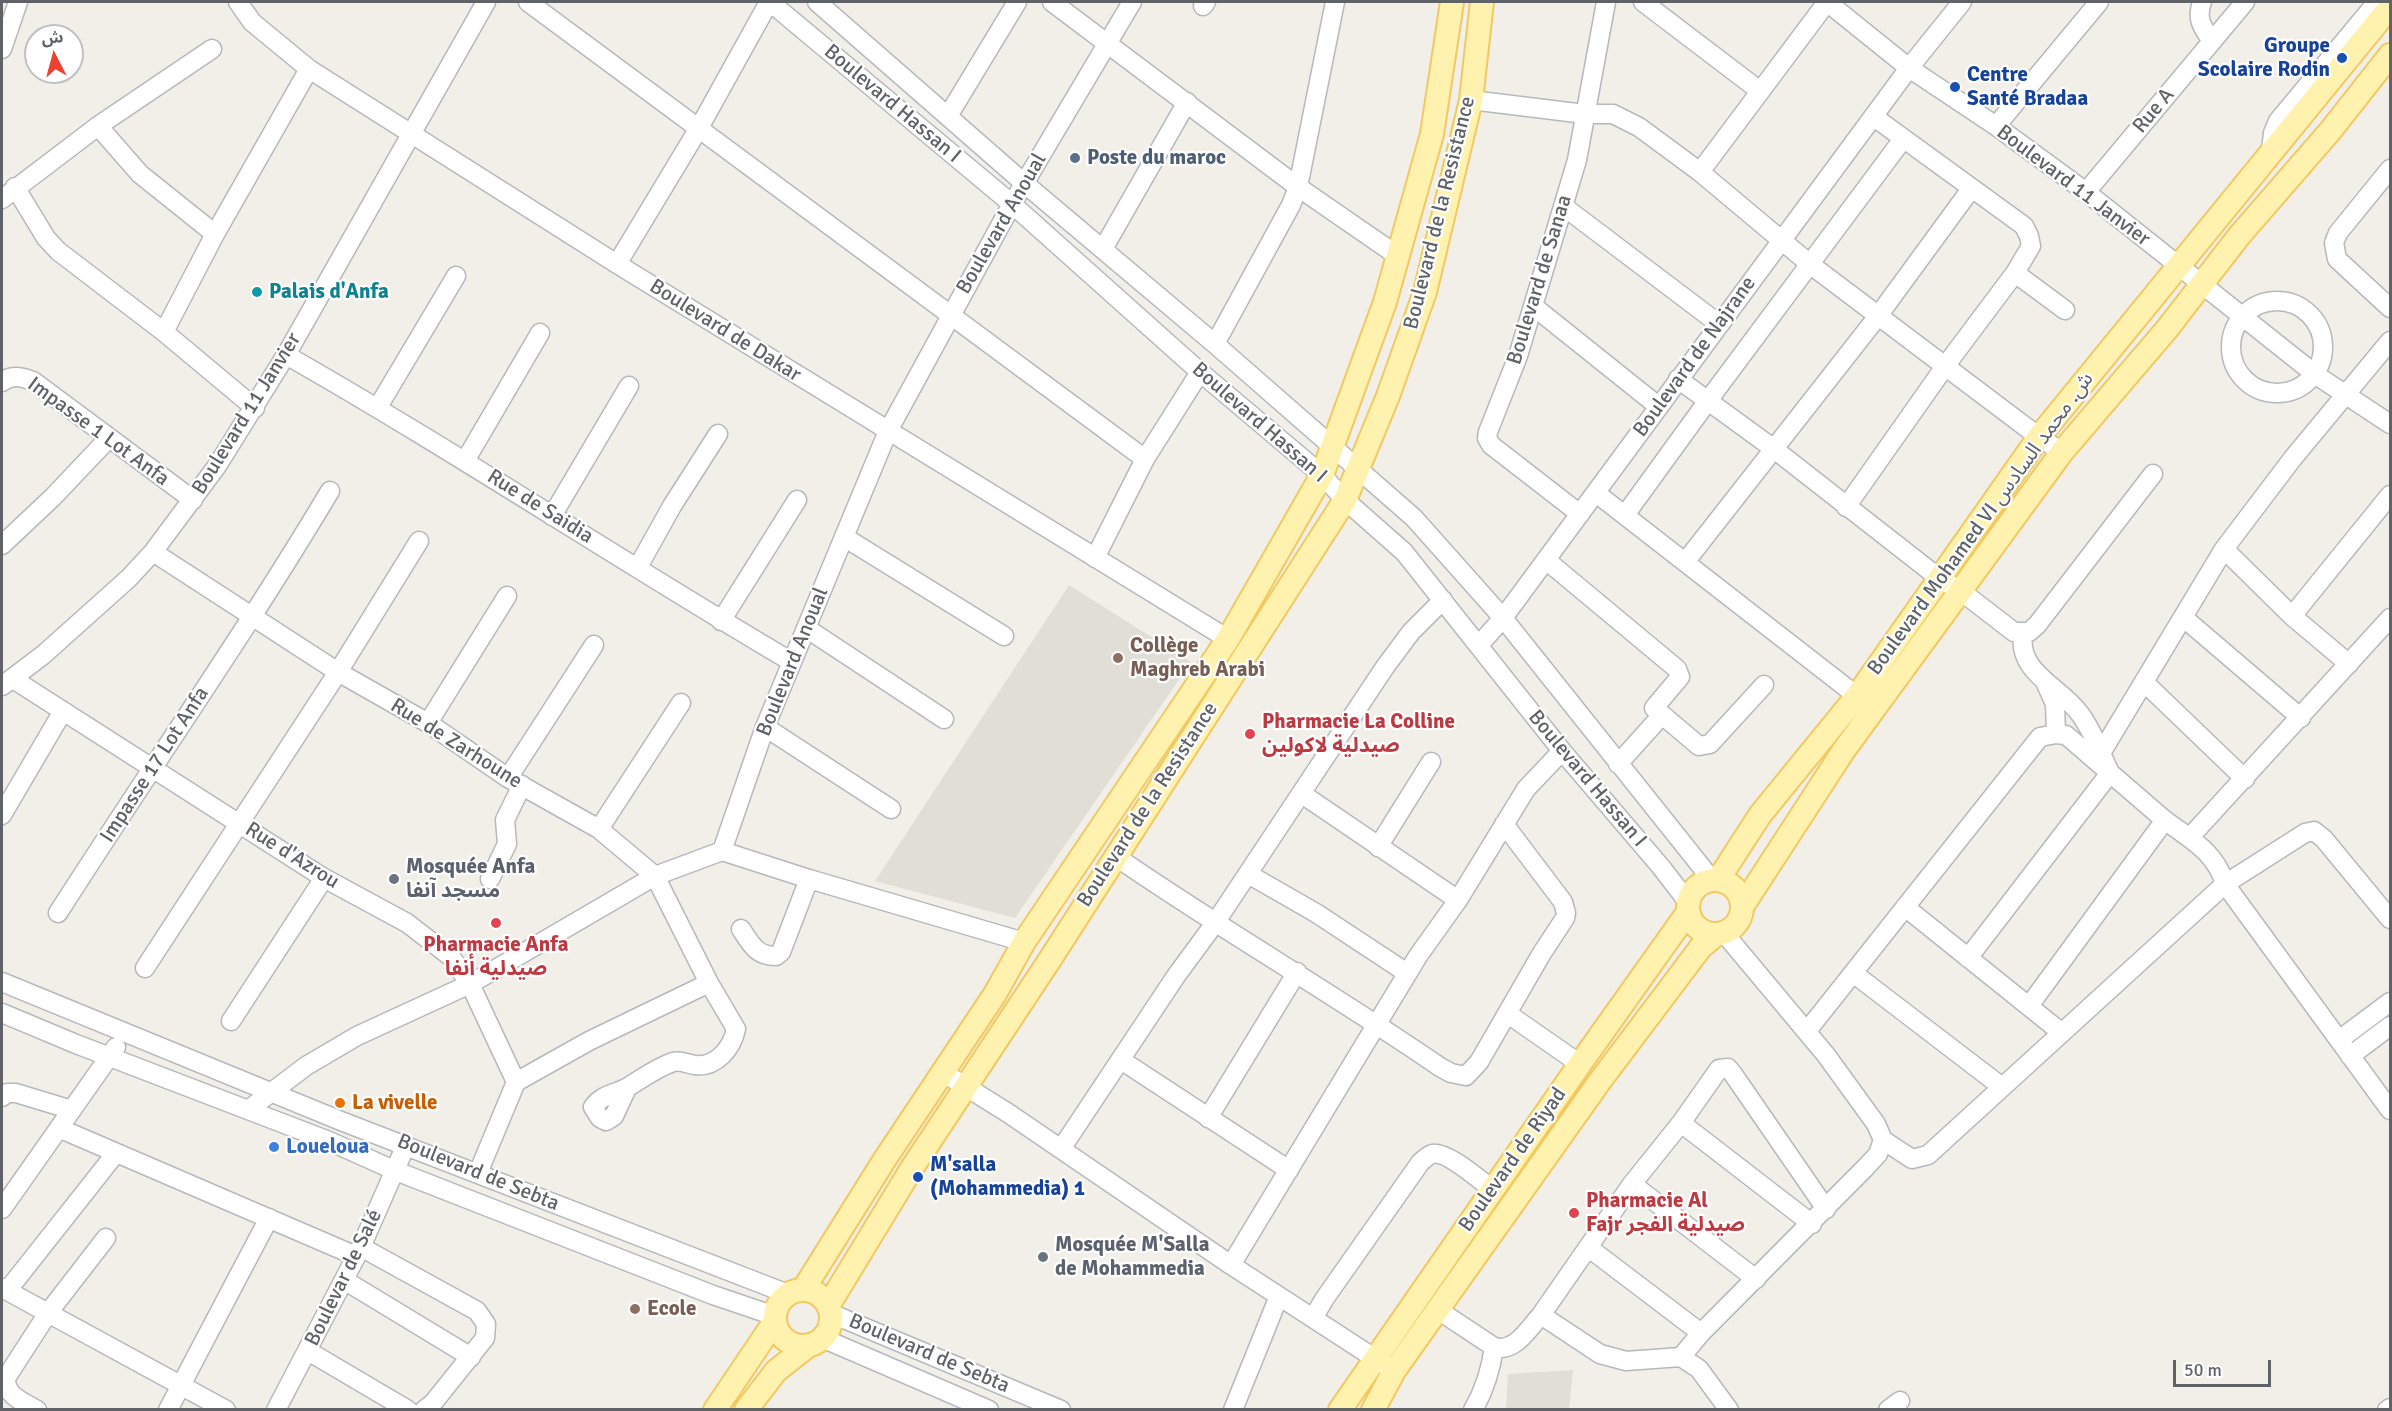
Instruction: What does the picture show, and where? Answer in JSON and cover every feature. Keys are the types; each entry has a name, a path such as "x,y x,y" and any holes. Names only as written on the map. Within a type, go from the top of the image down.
{"main road":[{"name":"Boulevard de la Resistance","path":"796,1292 944,1073 995,994 1024,942 1228,639 1322,475 1385,302 1432,134 1452,2"},
{"name":"Boulevard de la Resistance","path":"829,1309 845,1275 1345,500 1388,396 1425,292 1471,100 1482,2"},
{"name":"Boulevard Mohamed VI ش. محمد السادس","path":"1715,880 1761,815 1857,696 2039,437 2271,151 2313,89 2381,7"},
{"name":"Boulevard Mohamed VI ش. محمد السادس","path":"1742,907 1844,750 1962,592 2062,452 2167,329 2238,236 2331,129 2391,55"},
{"path":"1715,880 1730,884 1735,889 1739,894 1742,907 1739,920 1730,930 1720,934 1701,931 1695,926 1688,907 1696,887 1715,880"},
{"name":"Boulevard de Riyad","path":"1340,1410 1688,907"},
{"name":"Boulevard de Riyad","path":"1373,1410 1394,1371 1600,1081 1701,947 1720,934"},
{"path":"715,1410 775,1318 781,1299 796,1292 818,1294 829,1309 828,1330 776,1371 746,1410"},
{"path":"775,1318 777,1330 784,1338 799,1346 816,1341"}],"street":[{"path":"2,49 18,2"},
{"name":"Boulevard de Dakar","path":"238,2 252,22 309,69 617,264 1228,639"},
{"name":"Boulevard 11 Janvier","path":"7,682 83,620 129,578 153,552 193,500 255,408 486,2"},
{"path":"528,2 1145,459"},
{"path":"617,264 699,128 770,2"},
{"name":"Boulevard Hassan I","path":"770,2 1012,204 1200,372 1322,475 1345,500 1404,552 1562,751 1661,867 1688,907"},
{"name":"Boulevard Hassan I","path":"817,2 1414,518 1503,618 1615,760 1715,880"},
{"path":"948,116 1017,2"},
{"path":"1052,2 1298,187 1398,256"},
{"name":"Boulevard Anoual","path":"722,851 765,727 888,431 1012,204 1132,2"},
{"path":"1215,344 1292,205 1298,187 1335,2"},
{"name":"Boulevard de Sanaa","path":"1580,514 1491,445 1487,438 1518,356 1577,160 1606,2"},
{"path":"1643,2 1760,90"},
{"path":"1700,172 1827,2"},
{"name":"Boulevard 11 Janvier","path":"1827,2 1909,68 1995,126 2086,192 2316,375 2391,424"},
{"name":"Boulevard de Najrane","path":"1479,645 1503,618 1909,68 1962,2"},
{"path":"1995,126 2099,2"},
{"path":"2202,2 2198,16 2212,41"},
{"name":"Rue A","path":"2086,192 2245,2"},
{"path":"212,49 98,126 8,193 58,251 164,332 255,408"},
{"path":"164,332 215,234 309,69"},
{"path":"1471,100 1585,114 1613,114 1639,127 1700,172 1811,265 2062,452"},
{"path":"1103,249 1187,102"},
{"path":"1846,507 1946,365 2016,273 2031,246 2024,226 1874,117"},
{"path":"98,126 140,174 215,234"},
{"path":"1626,515 1707,402 1904,139"},
{"path":"2391,169 2338,233 2334,243 2337,259 2391,308"},
{"path":"1686,561 1878,316 1971,189"},
{"path":"1563,206 1719,324"},
{"path":"2016,273 2065,309"},
{"path":"378,407 456,276"},
{"path":"2266,301 2295,303 2317,320 2325,348 2316,375 2291,393 2261,392 2236,373 2229,343 2241,315 2266,301"},
{"path":"1533,306 1658,406"},
{"path":"465,461 540,333"},
{"path":"2101,753 2224,549 2293,458 2391,341"},
{"name":"Rue de Saidia","path":"286,355 378,407 638,567 721,621 792,662"},
{"path":"1095,558 1145,459 1200,372"},
{"name":"Impasse 1 Lot Anfa","path":"2,381 21,376 33,381 193,500"},
{"path":"1678,379 1774,449 1939,578 1962,592 2014,632 2023,634 2037,625 2153,474"},
{"path":"552,516 629,386"},
{"path":"638,567 672,506 718,434"},
{"path":"2,545 46,504 108,439"},
{"name":"Impasse 17 Lot Anfa","path":"58,914 152,766 254,617 330,490"},
{"path":"1596,493 1857,696"},
{"path":"2292,616 2391,495"},
{"path":"721,621 797,500"},
{"path":"844,537 1004,636"},
{"path":"145,968 338,672 419,541"},
{"path":"2224,549 2292,616 2349,664"},
{"name":"Rue de Zarhoune","path":"153,552 338,672 428,723 515,781 599,829 655,876 709,983 736,1026 728,1047 711,1064 674,1062 644,1075 627,1088"},
{"path":"1546,560 1677,669 1680,677 1658,712 1615,760"},
{"path":"428,723 507,596"},
{"path":"1061,1149 1176,975 1215,923 1302,794 1385,667 1411,632 1443,600"},
{"path":"2184,618 2301,718"},
{"path":"2190,837 2391,618"},
{"path":"806,628 944,719"},
{"path":"2023,634 2021,645 2034,671 2046,684 2071,701 2083,717 2110,773"},
{"path":"490,879 507,844 505,820 515,781 594,645"},
{"name":"Rue d'Azrou","path":"7,682 63,711 152,766 324,878 407,923 451,957 470,984 516,1082"},
{"path":"2145,683 2245,779"},
{"path":"2046,684 2055,704 2056,734"},
{"path":"1658,712 1699,746 1705,746 1710,744 1764,685"},
{"path":"599,829 681,702"},
{"path":"2,814 63,711"},
{"path":"765,727 891,808"},
{"path":"1807,1031 2040,737 2066,735 2165,820 2190,837 2216,863 2225,884 2391,1110"},
{"path":"1231,1265 1407,973 1458,900 1526,789 1562,751"},
{"path":"1378,847 1431,762"},
{"path":"1968,958 2110,773"},
{"path":"1302,794 1458,900"},
{"path":"2029,1006 2165,820"},
{"path":"1115,856 1215,923 1297,972 1440,1067 1451,1073 1466,1076 1479,1062 1566,913 1563,902 1504,824"},
{"path":"1720,934 1807,1031 1876,1124 1883,1140 1912,1159 1928,1155 2225,884 2305,832 2313,831 2324,839 2391,919"},
{"path":"248,1110 306,1066 357,1036 470,984 655,876 722,851 1024,942"},
{"path":"1248,874 1316,914 1407,973"},
{"path":"231,1021 324,878"},
{"path":"741,928 755,951 766,956 776,956 781,951 809,879"},
{"path":"1905,907 2062,1033"},
{"path":"1208,1118 1297,972"},
{"path":"1853,973 2002,1087"},
{"name":"Boulevard de Sebta","path":"2,982 270,1092 796,1292"},
{"path":"478,1173 516,1082 589,1041 709,983"},
{"path":"2339,1040 2391,1002"},
{"name":"Boulevard de Sebta","path":"2,1013 329,1141 396,1171 775,1318"},
{"path":"1508,1014 1580,1064"},
{"path":"2350,1056 2391,1026"},
{"path":"2,1209 126,1033"},
{"path":"1121,1060 1289,1170"},
{"path":"1438,1310 1494,1347 1507,1348 1515,1344 1541,1315 1632,1184 1681,1123 1715,1072 1724,1067 1728,1068 1826,1209"},
{"path":"944,1073 1394,1371"},
{"path":"2,1097 7,1093 16,1093 72,1110"},
{"path":"1681,1123 1812,1224"},
{"path":"60,1129 269,1218 359,1251 456,1298 482,1315 486,1324 485,1338 433,1403 424,1410"},
{"path":"1681,1357 1701,1333 1812,1224 1878,1154 1883,1140"},
{"name":"Boulevar de Salé","path":"276,1410 359,1251 406,1145"},
{"path":"116,1153 4,1289 226,1410"},
{"path":"1314,1318 1330,1290 1420,1163 1427,1157 1439,1154 1448,1158 1493,1190"},
{"path":"1632,1184 1756,1279"},
{"path":"1788,1206 1810,1187"},
{"path":"168,1410 269,1218"},
{"path":"37,1410 11,1394 7,1389 6,1378 48,1313 106,1238"},
{"path":"1589,1248 1701,1333"},
{"path":"344,1280 471,1357"},
{"path":"1233,1410 1279,1296"},
{"name":"Boulevard de Sebta","path":"829,1309 1060,1410"},
{"path":"1541,1315 1600,1354 1626,1360 1681,1357 1699,1369 1729,1410"},
{"name":"Boulevard de Sebta","path":"816,1341 979,1408"},
{"path":"1473,1410 1487,1375 1494,1347"},
{"path":"308,1352 408,1410"}],"shaded area":[{"path":"1069,585 1191,662 1015,918 875,881"},
{"path":"1573,1370 1569,1409 1506,1409 1508,1374"}],"place":[{"name":"Groupe Scolaire Rodin","path":"2342,58"},
{"name":"Centre Santé Bradaa","path":"1955,87"},
{"name":"Poste du maroc","path":"1075,158"},
{"name":"Palais d'Anfa","path":"257,292"},
{"name":"Collège Maghreb Arabi","path":"1118,658"},
{"name":"Pharmacie La Colline صيدلية لاكولين","path":"1250,734"},
{"name":"Mosquée Anfa مسجد آنفا","path":"394,879"},
{"name":"Pharmacie Anfa صيدلية أنفا","path":"496,923"},
{"name":"La vivelle","path":"340,1103"},
{"name":"Loueloua","path":"274,1147"},
{"name":"M'salla (Mohammedia) 1","path":"918,1177"},
{"name":"Pharmacie Al Fajr صيدلية الفجر","path":"1574,1213"},
{"name":"Mosquée M'Salla de Mohammedia","path":"1043,1257"},
{"name":"Ecole","path":"635,1309"}]}
